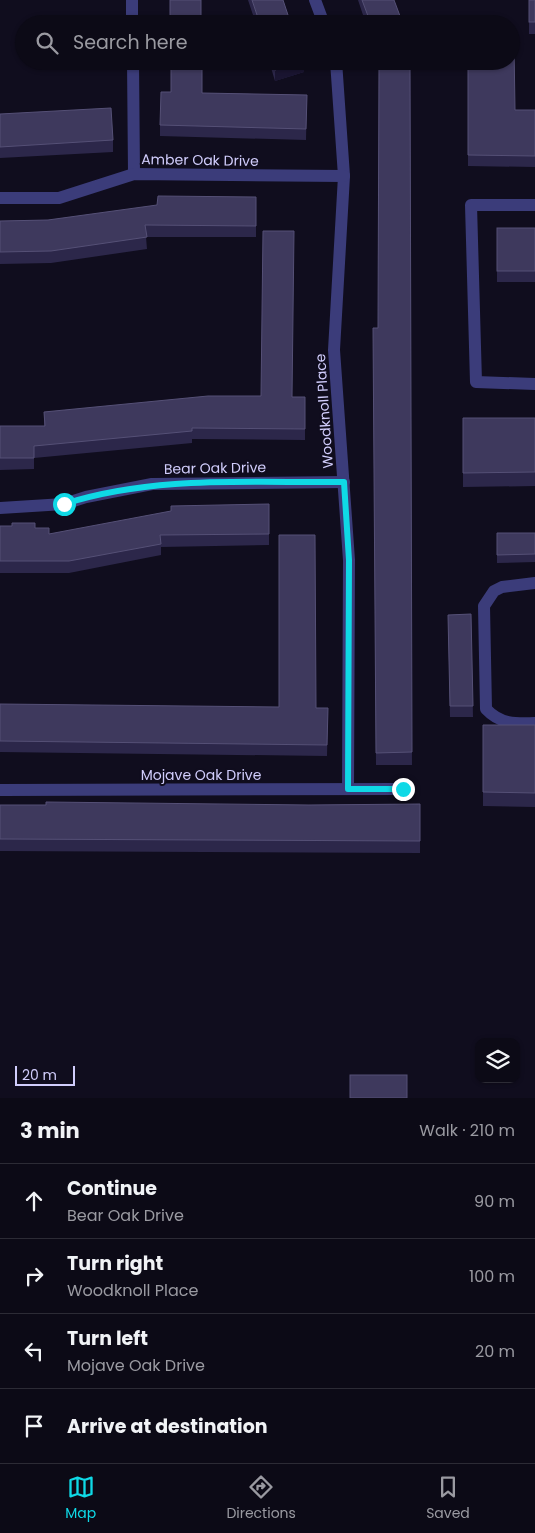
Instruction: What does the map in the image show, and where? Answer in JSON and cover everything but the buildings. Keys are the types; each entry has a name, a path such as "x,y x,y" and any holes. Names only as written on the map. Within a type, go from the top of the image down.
{"street":[{"path":"132,0 132,15"},
{"path":"315,0 321,15"},
{"path":"132,70 134,174"},
{"name":"Woodknoll Place","path":"337,70 344,176 334,350 349,560 348,789"},
{"name":"Amber Oak Drive","path":"0,198 59,198 134,174 344,176"},
{"path":"535,205 471,205 476,382 535,384"},
{"name":"Bear Oak Drive","path":"0,508 64,504 95,495 152,484 344,482"},
{"path":"535,583 502,587 494,591 487,598 483,617 486,709 501,721 513,724 535,723"},
{"name":"Mojave Oak Drive","path":"0,790 403,789"}],"route":[{"path":"64,504 86,497 152,484 344,482 349,560 348,789 403,789"}]}
